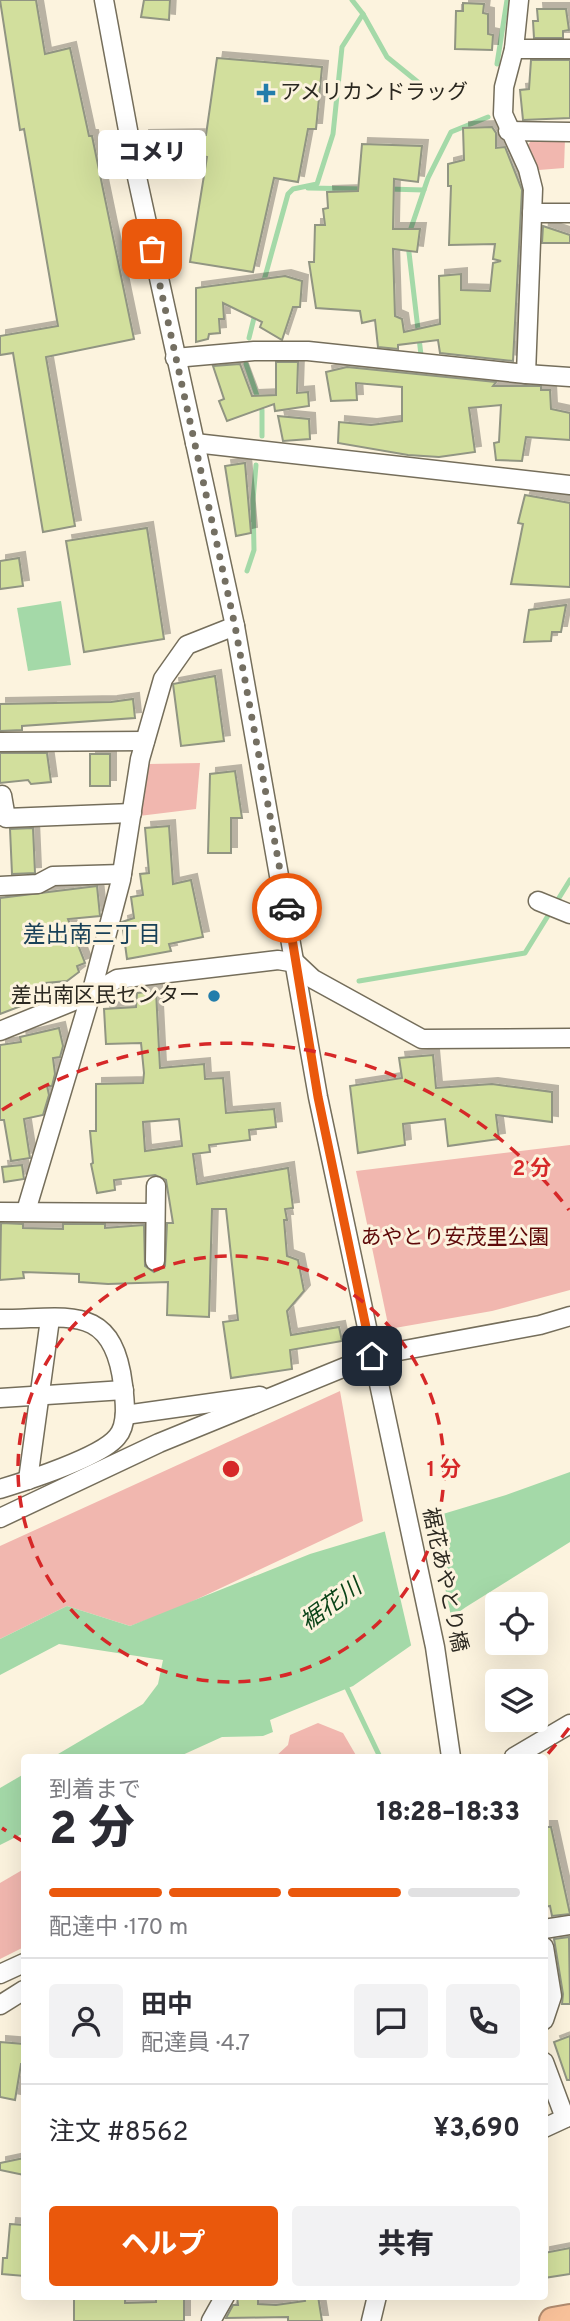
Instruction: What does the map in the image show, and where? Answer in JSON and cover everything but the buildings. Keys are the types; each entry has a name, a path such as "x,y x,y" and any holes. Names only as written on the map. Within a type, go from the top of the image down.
{"highway":[{"path":"553,2321 570,2318"}],"street":[{"name":"裾花あやとり橋","path":"104,0 175,358 235,626 318,1097 435,1647 451,1754"},
{"path":"519,0 503,114 508,131 528,169 533,189 526,374"},
{"path":"514,49 570,49"},
{"path":"508,131 570,132"},
{"path":"532,213 570,213"},
{"path":"175,358 254,351 308,351 570,377"},
{"path":"195,443 570,485"},
{"path":"26,1211 91,994 122,874 145,741 163,679 187,645 235,626"},
{"path":"0,742 145,741"},
{"path":"2,795 6,818 132,813"},
{"path":"0,886 38,884 53,876 122,874"},
{"path":"0,1031 91,994 117,979 278,960 296,963 313,979 422,1039 570,1038"},
{"path":"155,1261 156,1186"},
{"path":"0,1212 155,1213"},
{"path":"0,1518 159,1443 268,1398 374,1365 570,1316"},
{"path":"0,1319 88,1319 104,1332 121,1363 125,1415 119,1436 110,1445 0,1489"},
{"path":"28,1480 50,1319"},
{"path":"0,1398 124,1390"},
{"path":"125,1415 202,1401 258,1395 268,1398"},
{"path":"519,1754 570,1724"},
{"path":"548,1928 570,1925"},
{"path":"0,1974 21,1964"},
{"path":"548,1972 552,1996 548,2008"},
{"path":"0,2005 21,1992"},
{"path":"548,2071 568,2117 548,2126"},
{"path":"211,2321 223,2300"},
{"path":"372,2321 376,2300"}],"green space":[{"path":"533,138 565,139 564,168 539,170 528,145"},
{"path":"200,763 196,809 139,816 149,764"},
{"name":"あやとり安茂里公園","path":"570,1145 570,1290 492,1311 389,1329 356,1171"},
{"path":"340,1391 363,1521 174,1610 130,1626 67,1606 0,1639 0,1546"},
{"path":"318,1723 343,1733 355,1754 278,1754 288,1745 290,1735"},
{"path":"21,1871 21,1948 0,1959 0,1883"}],"water":[{"path":"61,601 71,665 28,671 17,608"},
{"name":"裾花川","path":"570,1472 570,1542 490,1592 485,1592 485,1595 353,1686 270,1720 273,1732 263,1736 222,1737 185,1754 58,1754 143,1704 158,1684 163,1660 59,1644 0,1675 0,1639 67,1606 130,1626 310,1554 506,1495"},
{"path":"21,1776 21,1834 0,1845 0,1788"}],"pier":[{"path":"430,1515 452,1621 412,1649 384,1528"}],"waterway":[{"path":"263,284 288,194 293,189 317,184 333,134 342,47 363,14 352,0"},
{"path":"497,64 507,0"},
{"path":"363,14 387,57 419,83"},
{"path":"409,234 428,178 451,132 488,117"},
{"path":"308,188 365,189"},
{"path":"388,189 424,190"},
{"path":"408,244 421,355"},
{"path":"249,338 255,314"},
{"path":"246,364 262,410 262,436"},
{"path":"247,571 254,550 253,500 256,465"},
{"path":"359,981 525,953 570,880"},
{"path":"347,1688 379,1754"}],"way so far":[{"path":"152,249 235,626 287,908"}],"place":[{"name":"アメリカンドラッグ","path":"266,93"},
{"name":"コメリ","path":"152,249"},
{"name":"差出南区民センター","path":"214,996"}],"district":[{"name":"差出南三丁目","path":"92,936"}],"route":[{"path":"287,908 318,1097 372,1356"}]}
